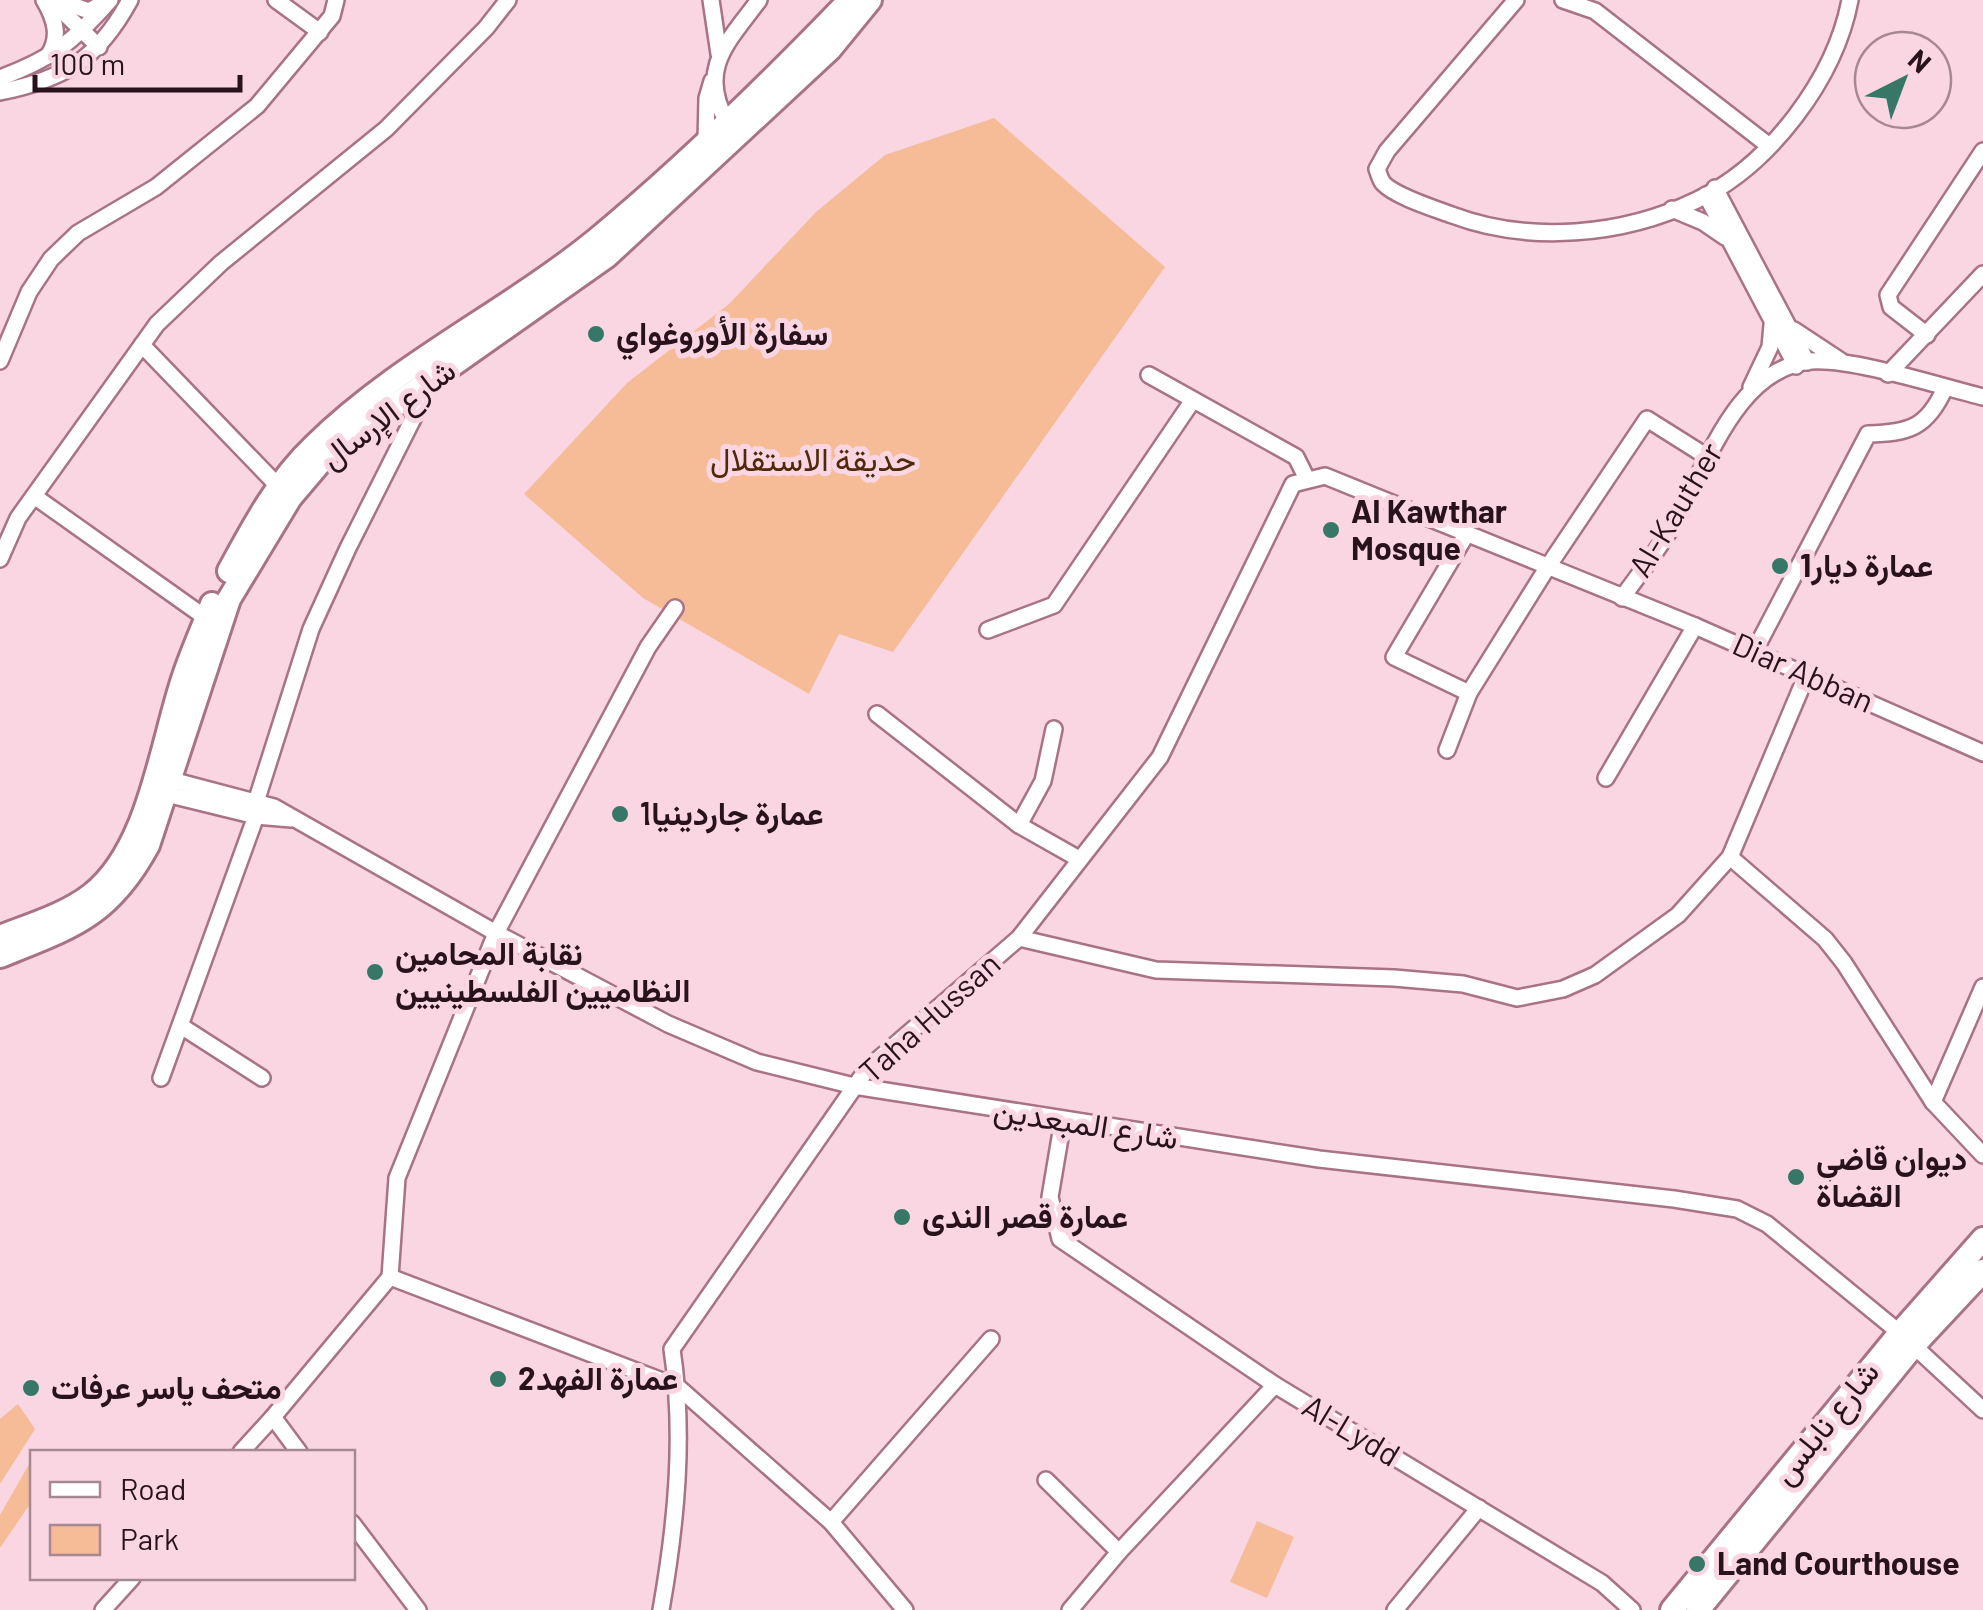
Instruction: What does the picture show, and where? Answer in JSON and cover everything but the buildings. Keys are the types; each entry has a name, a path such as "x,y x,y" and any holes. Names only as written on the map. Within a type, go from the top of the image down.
{"main road":[{"name":"شارع الإرسال","path":"0,956 69,928 104,906 131,876 148,845 183,678 217,592 278,486 313,446 363,404 595,241 706,142 850,0"},
{"name":"شارع الإرسال","path":"0,938 64,912 92,894 118,865 160,784 229,598 290,498 330,452 608,256 830,48 870,0"},
{"name":"شارع نابلس","path":"1698,1610 1983,1239"},
{"name":"شارع نابلس","path":"1672,1610 1907,1339 1983,1271"}],"street":[{"path":"50,0 89,11 109,0"},
{"path":"50,0 99,47"},
{"path":"46,59 55,45 50,0"},
{"path":"0,78 46,59 82,31 109,0"},
{"path":"0,92 65,74 99,47 130,0"},
{"path":"276,0 320,32"},
{"path":"0,361 29,292 51,259 78,233 156,187 257,106 332,16 336,0"},
{"path":"0,559 18,518 157,324 220,264 386,129 486,28 508,0"},
{"path":"711,0 719,54"},
{"path":"706,142 707,98 719,54 759,0"},
{"path":"1516,0 1387,151 1377,170 1384,184 1484,227 1526,233 1622,225 1672,210 1740,172 1816,88 1835,51 1850,0"},
{"path":"1564,0 1595,11 1768,145"},
{"path":"713,77 729,101 748,102"},
{"path":"713,77 727,122"},
{"path":"1927,334 1891,307 1888,294 1983,151"},
{"path":"1710,192 1730,242 1780,323 1849,366"},
{"path":"1710,192 1801,364 1849,366 1983,397"},
{"path":"1672,210 1703,222 1730,242"},
{"path":"1888,374 1983,274"},
{"path":"1748,394 1780,323"},
{"path":"142,345 278,486"},
{"name":"Al-Kauther","path":"1307,479 1325,476 1622,598 1672,526 1748,394 1777,371 1801,364"},
{"path":"1149,375 1296,457 1307,479"},
{"path":"161,1078 256,809 311,629 434,378"},
{"path":"1754,652 1868,434 1904,433 1936,408 1945,388"},
{"path":"988,630 1054,605 1193,400"},
{"path":"1447,750 1469,693 1547,568 1648,419 1709,458"},
{"name":"Taha Hussan","path":"660,1610 674,1532 678,1387 672,1349 867,1069 1019,938 1160,758 1293,484 1307,479"},
{"path":"34,496 206,618"},
{"path":"1466,535 1394,657 1469,693"},
{"name":"Diar Abban","path":"1622,598 1983,752"},
{"path":"243,1450 390,1277 397,1178 496,933 648,647 675,608"},
{"path":"1606,778 1695,626"},
{"path":"1019,938 1156,970 1394,978 1463,984 1517,998 1563,989 1596,975 1678,915 1730,857 1807,674"},
{"path":"878,714 1020,825 1079,859"},
{"path":"1020,825 1043,781 1054,729"},
{"name":"شارع المبعدين","path":"160,784 256,809 274,806 496,933 668,1024 757,1062 854,1086 1319,1159 1674,1199 1737,1210 1766,1224 1907,1339 1983,1410"},
{"path":"1730,857 1824,939 1844,963 1933,1102 1983,1155"},
{"path":"1933,1102 1983,987"},
{"path":"181,1026 262,1078"},
{"path":"1063,1120 1050,1197 1060,1239 1275,1385"},
{"path":"390,1277 678,1387 831,1522 905,1610"},
{"path":"831,1522 990,1339"},
{"name":"Al-Lydd","path":"1070,1610 1275,1385 1602,1583 1632,1610"},
{"path":"272,1417 297,1450"},
{"path":"1046,1480 1119,1552"},
{"path":"1395,1610 1479,1508"},
{"path":"355,1527 418,1610"},
{"path":"103,1610 130,1580"}],"green space":[{"name":"حديقة الاستقلال","path":"994,118 1165,267 893,652 839,634 809,694 643,598 524,494 627,383 729,304 816,212 885,155"},
{"path":"18,1404 35,1429 0,1484 0,1419"},
{"path":"30,1462 30,1504 0,1548 0,1515"},
{"path":"1257,1521 1294,1537 1267,1598 1230,1582"}],"place":[{"name":"سفارة الأوروغواي","path":"596,334"},
{"name":"Al Kawthar Mosque","path":"1331,530"},
{"name":"عمارة ديار1","path":"1780,566"},
{"name":"عمارة جاردينيا1","path":"620,814"},
{"name":"نقابة المحامين النظاميين الفلسطينيين","path":"375,972"},
{"name":"ديوان قاضي القضاة","path":"1796,1177"},
{"name":"عمارة قصر الندى","path":"902,1217"},
{"name":"عمارة الفهد2","path":"498,1379"},
{"name":"متحف ياسر عرفات","path":"31,1388"},
{"name":"Land Courthouse","path":"1697,1564"}]}
